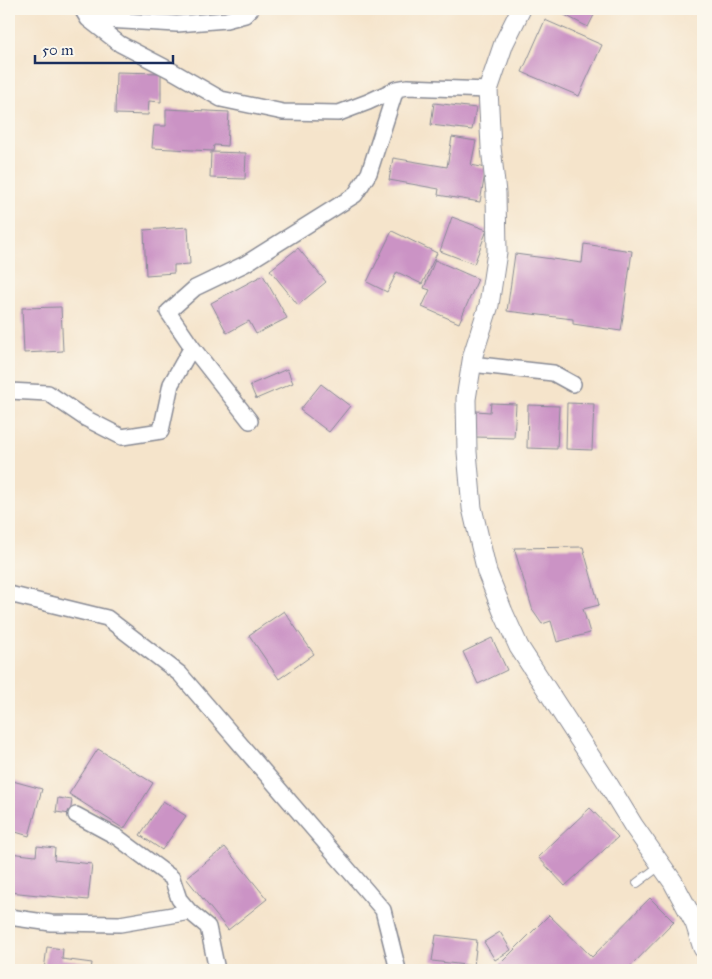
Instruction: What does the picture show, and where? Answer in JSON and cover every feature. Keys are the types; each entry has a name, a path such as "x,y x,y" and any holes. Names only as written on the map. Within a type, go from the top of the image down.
{"street":[{"path":"85,14 177,24 226,20 246,15 250,9"},
{"path":"522,9 504,43 488,90 496,194 497,252 489,305 473,355 466,399 466,452 472,508 488,572 519,647 633,825 673,882 694,923 703,948"},
{"path":"85,14 120,44 221,99 283,112 339,113 396,89 406,87 488,90"},
{"path":"250,421 192,347 168,312 195,288 245,264 355,195 369,174 396,89"},
{"path":"9,391 48,392 85,418 122,437 161,431 170,384 192,347"},
{"path":"471,364 553,373 573,384"},
{"path":"9,594 106,618 180,674 383,910 398,970"},
{"path":"76,815 118,837 172,878 179,899 190,912 208,927 217,970"},
{"path":"9,917 51,923 120,924 190,912"}],"lane":[{"path":"637,883 661,864"}],"building":[{"path":"98,9 140,9 140,13 98,11"},
{"path":"145,9 181,9 181,13 145,11"},
{"path":"553,9 597,9 588,27"},
{"path":"545,20 602,45 579,96 522,72"},
{"path":"116,72 161,73 161,102 149,101 148,115 115,114"},
{"path":"434,103 476,108 472,130 431,125"},
{"path":"166,109 229,112 227,146 214,145 213,151 152,148 154,126 166,126"},
{"path":"452,137 476,141 471,165 486,168 480,202 438,195 439,189 389,180 393,158 447,167"},
{"path":"211,152 246,153 245,179 210,178"},
{"path":"452,217 487,230 474,264 440,251"},
{"path":"188,227 190,264 174,265 174,273 146,275 144,230"},
{"path":"392,231 437,253 422,284 397,272 387,292 367,282"},
{"path":"584,244 632,251 621,331 573,324 573,319 507,311 515,254 582,263"},
{"path":"298,248 326,282 298,305 270,270"},
{"path":"435,260 478,279 459,323 422,307 430,290 424,288"},
{"path":"263,275 287,318 256,334 249,321 227,333 211,303"},
{"path":"61,307 63,351 24,353 22,308"},
{"path":"287,369 293,383 256,399 250,385"},
{"path":"321,384 350,406 329,432 300,410"},
{"path":"491,403 516,404 514,438 474,437 476,411 490,412"},
{"path":"567,403 594,404 592,450 566,449"},
{"path":"528,405 559,406 557,449 527,448"},
{"path":"583,547 599,605 583,609 590,633 557,642 551,621 542,624 533,611 514,548"},
{"path":"284,611 314,654 279,679 249,635"},
{"path":"492,638 507,670 478,684 463,652"},
{"path":"98,749 153,783 124,829 69,794"},
{"path":"9,780 42,789 29,836 9,830"},
{"path":"58,798 72,800 70,814 56,812"},
{"path":"163,801 186,816 162,850 140,835"},
{"path":"590,808 618,837 565,886 538,857"},
{"path":"37,846 55,848 54,860 92,864 88,900 9,892 9,853 36,856"},
{"path":"225,847 267,899 228,930 186,878"},
{"path":"650,898 674,922 627,970 494,970 549,915 592,957"},
{"path":"500,932 511,950 495,960 484,942"},
{"path":"436,935 477,940 474,966 432,961"},
{"path":"47,947 63,949 62,959 92,963 91,970 44,970"},
{"path":"193,967 193,970 178,969"}]}
